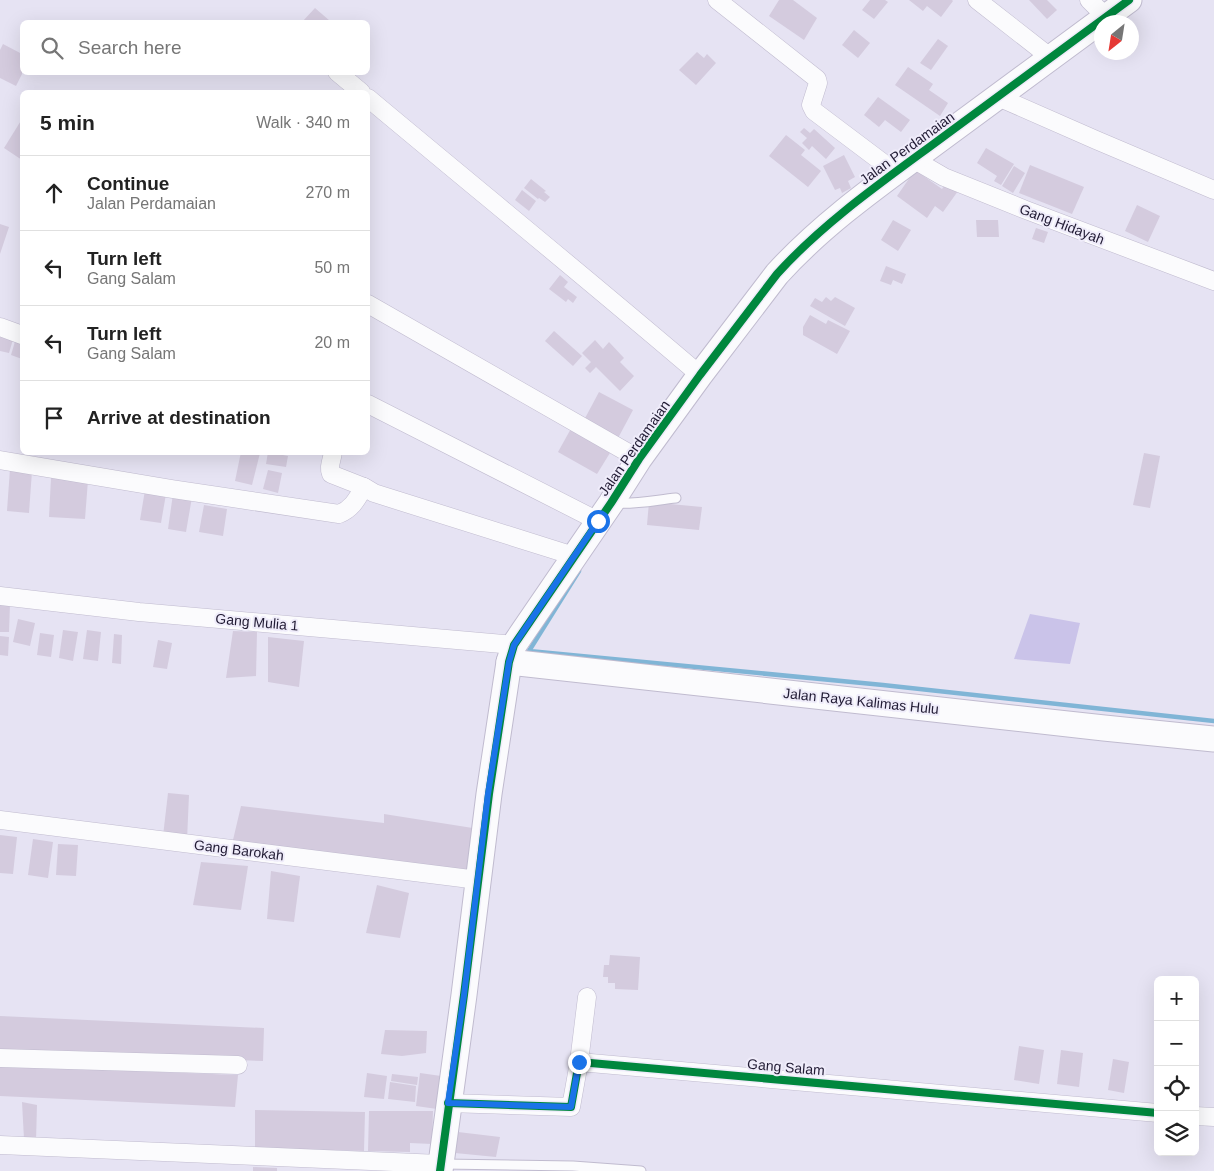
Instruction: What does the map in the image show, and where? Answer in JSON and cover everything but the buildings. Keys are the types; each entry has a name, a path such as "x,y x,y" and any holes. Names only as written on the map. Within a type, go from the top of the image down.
{"street":[{"name":"Gang Hidayah","path":"717,0 817,79 818,83 811,105 814,111 904,166 944,177 1016,207 1214,281"},
{"path":"977,0 1050,57"},
{"name":"Jalan Perdamaian","path":"440,1167 464,995 488,794 512,654 574,556 639,459 700,375 790,260 813,238 873,188 1050,57 1097,9 1129,0"},
{"path":"341,75 359,90"},
{"path":"998,97 1214,190"},
{"path":"370,100 700,375"},
{"path":"370,305 639,459"},
{"path":"0,327 20,334"},
{"path":"370,405 605,512"},
{"path":"332,455 330,467 332,474 374,493 574,556"},
{"path":"0,460 172,489 339,514 355,503 364,488"},
{"name":"Gang Mulia 1","path":"0,596 512,654"},
{"name":"Jalan Raya Kalimas Hulu","path":"512,654 1104,728 1214,739"},
{"name":"Gang Barokah","path":"0,820 478,880"},
{"path":"448,1103 571,1107 587,997"},
{"path":"0,1058 238,1065"},
{"name":"Gang Salam","path":"579,1062 1154,1112"},
{"path":"1199,1116 1214,1118"},
{"path":"0,1145 440,1167"}],"lane":[{"path":"605,512 628,503 676,498"},
{"path":"440,1167 573,1166 641,1171"}],"shaded area":[{"path":"1030,614 1080,623 1070,664 1014,659"}],"waterway":[{"path":"579,571 529,651 883,685 1214,721"}],"cycle path":[{"path":"440,1171 489,794 509,662 514,645 639,459 777,274 815,236 856,202 1129,0"},
{"path":"448,1103 571,1107 579,1062 1154,1113"}],"route":[{"path":"579,1062 571,1107 448,1103 464,995 488,794 509,662 514,645 598,521"}]}
